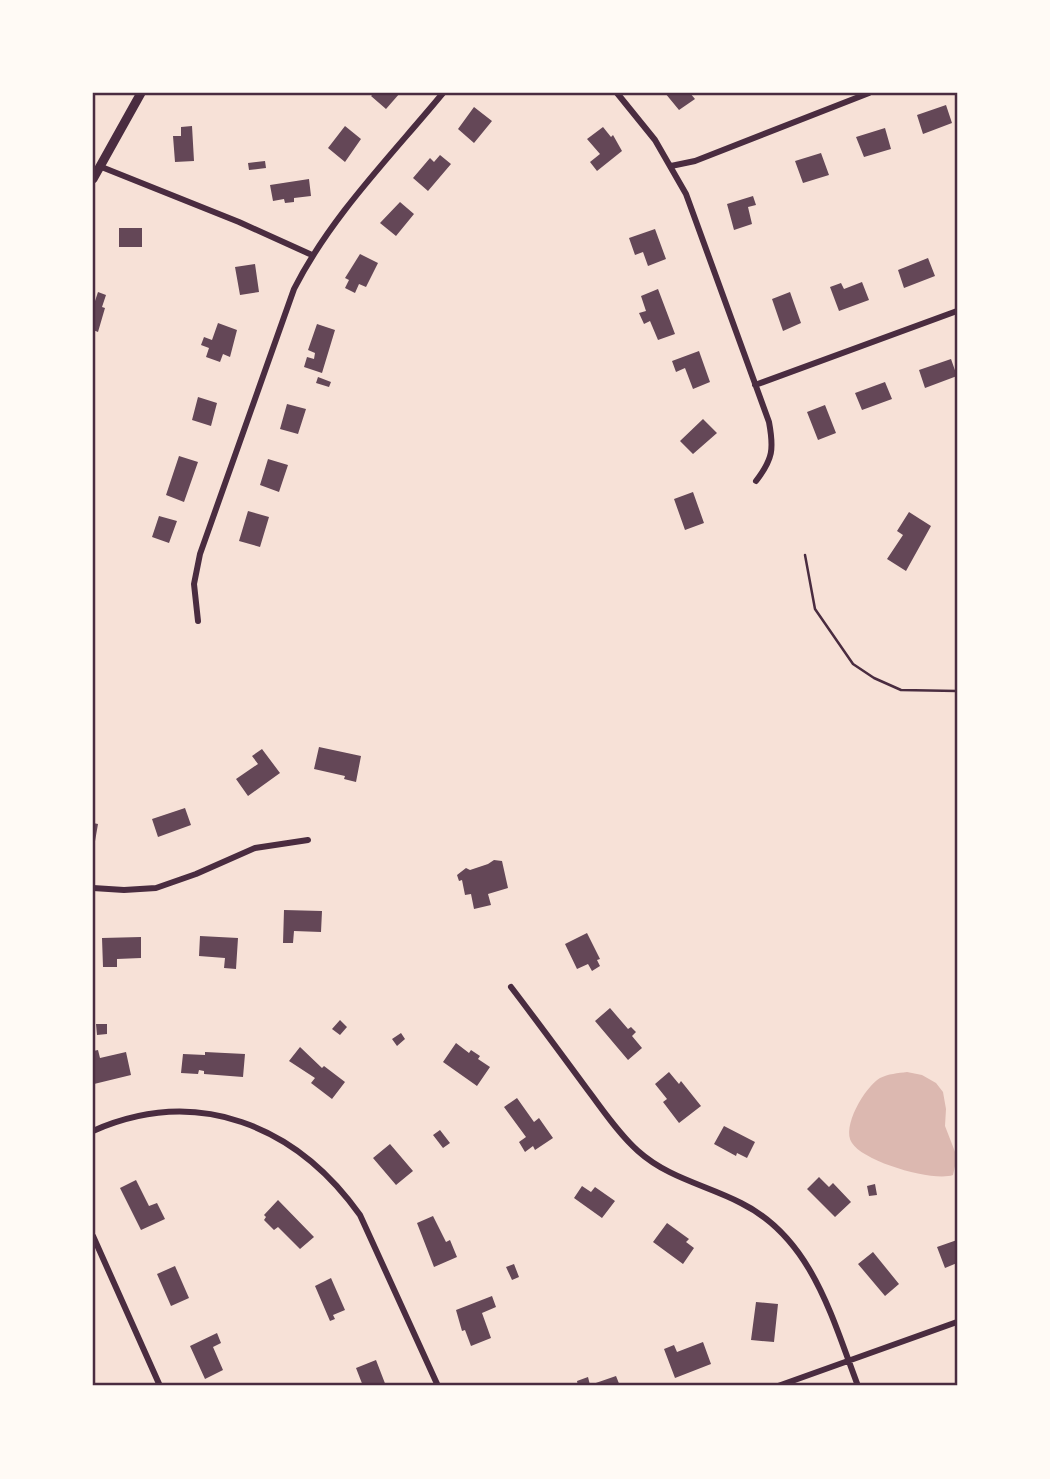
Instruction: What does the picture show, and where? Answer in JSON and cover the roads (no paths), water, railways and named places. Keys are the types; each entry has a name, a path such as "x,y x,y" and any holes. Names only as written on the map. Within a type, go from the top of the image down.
{"main road":[{"path":"93,179 141,93"}],"street":[{"path":"198,621 194,584 200,554 288,303 312,255 332,226 443,93"},
{"path":"617,93 653,137 686,194 769,422 772,453 768,465 756,481"},
{"path":"671,166 695,161 869,93"},
{"path":"99,166 312,255"},
{"path":"755,385 957,311"},
{"path":"93,888 156,888 255,848 308,840"},
{"path":"511,987 616,1128 636,1150 671,1175 746,1206 768,1220 789,1240 813,1276 858,1386"},
{"path":"93,1131 120,1120 153,1113 204,1113 254,1126 298,1150 344,1192 360,1215 438,1386"},
{"path":"93,1236 160,1386"},
{"path":"778,1386 957,1322"}]}
